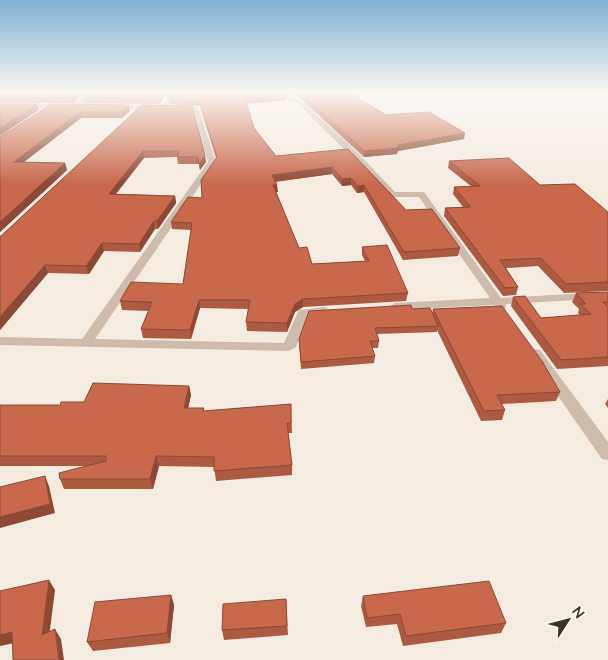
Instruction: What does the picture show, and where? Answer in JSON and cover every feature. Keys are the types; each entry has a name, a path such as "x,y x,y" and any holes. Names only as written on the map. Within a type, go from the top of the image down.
{"street":[{"path":"86,342 212,162 200,123"},
{"path":"322,123 393,195 421,194 510,318"},
{"path":"381,308 608,295"},
{"path":"0,341 289,347 303,313 342,310"},
{"path":"527,342 608,454"}],"building":[{"path":"0,123 8,123 0,128"},
{"path":"22,123 66,123 14,162 65,163 0,222 0,137"},
{"path":"123,123 196,123 205,155 199,164 198,157 177,157 179,151 143,151 109,194 175,196 157,221 154,221 139,244 102,243 86,266 45,265 0,317 1,236"},
{"path":"206,123 252,123 254,128 276,156 348,149 406,210 432,209 460,248 404,252 364,185 358,186 351,178 342,179 332,167 272,175 277,185 273,185 299,248 307,247 312,264 369,261 362,247 387,245 408,293 303,299 295,304 287,323 246,322 250,300 199,300 190,330 141,329 152,302 120,301 131,282 183,284 192,223 171,222 188,197 202,198 201,180 217,157"},
{"path":"333,123 448,123 465,133 398,145 398,148 364,151"},
{"path":"509,158 540,185 575,184 608,212 608,282 566,284 541,258 500,260 518,287 505,288 445,208 471,207 454,187 480,186 449,161"},
{"path":"608,292 608,302 603,302 608,307 608,357 561,360 513,297 525,296 541,318 591,314 581,304 586,304 576,293"},
{"path":"411,305 412,309 430,308 438,326 375,328 379,341 370,341 375,356 301,362 299,339 309,311"},
{"path":"502,306 542,361 560,392 497,395 505,410 484,411 433,309"},
{"path":"93,383 189,386 184,408 204,408 203,411 291,404 291,423 287,423 292,465 214,471 214,457 156,456 150,479 60,479 59,473 106,461 106,456 0,456 0,405 60,405 61,402 84,402"},
{"path":"45,476 50,504 0,517 0,487"},
{"path":"49,580 42,635 55,629 59,660 13,660 12,632 0,635 0,591"},
{"path":"489,581 506,623 406,636 400,614 367,618 363,596"},
{"path":"171,595 167,633 87,642 95,602"},
{"path":"286,599 287,626 222,630 223,604"}]}
